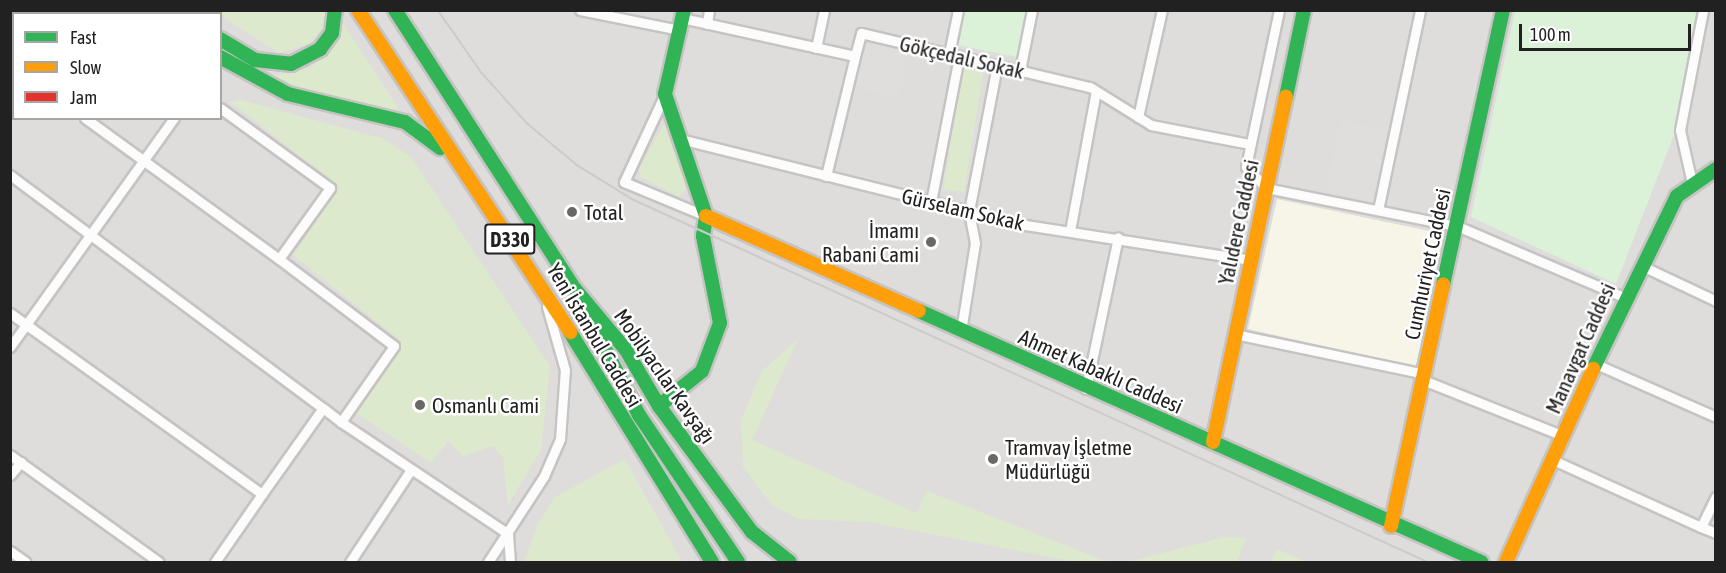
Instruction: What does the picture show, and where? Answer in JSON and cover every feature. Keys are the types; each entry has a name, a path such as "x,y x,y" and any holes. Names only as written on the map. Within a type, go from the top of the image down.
{"main road":[{"path":"222,40 255,60 291,64 320,50 332,33 335,10"},
{"name":"Yeni İstanbul Caddesi","path":"358,10 539,282 655,472"},
{"name":"Yeni İstanbul Caddesi","path":"395,10 575,289"},
{"name":"Yalıdere Caddesi","path":"1213,442 1304,10"},
{"name":"Cumhuriyet Caddesi","path":"1391,526 1503,10"},
{"path":"658,406 702,371 719,335 720,316 703,236 706,216 665,94 682,20"},
{"path":"222,58 288,94 405,122 459,165"},
{"name":"Manavgat Caddesi","path":"1506,562 1640,265 1677,196 1692,183 1716,170"},
{"name":"Ahmet Kabaklı Caddesi","path":"706,216 1086,389 1213,442 1391,526 1480,562"},
{"name":"Mobilyacılar Kavşağı","path":"575,289 626,350 658,406 752,531 790,562"},
{"name":"Mobilyacılar Kavşağı","path":"575,289 639,415 738,562"},
{"path":"655,472 712,562"},
{"name":"D330","path":"655,472 700,562"}],"street":[{"path":"580,10 707,24 855,56 826,176"},
{"path":"707,24 709,10"},
{"path":"816,48 824,10"},
{"path":"931,202 954,55 958,10"},
{"path":"1020,70 1032,10"},
{"path":"1138,117 1162,10"},
{"path":"1279,10 1246,167 1266,188 1457,226 1626,298"},
{"path":"1378,210 1420,10"},
{"path":"1692,183 1680,130 1703,10"},
{"name":"Gökçedalı Sokak","path":"855,56 861,33 1020,70 1096,91 1151,125 1250,144"},
{"path":"961,331 975,243 969,211 997,65"},
{"path":"1070,231 1096,91"},
{"path":"665,94 624,182 706,216"},
{"path":"222,109 330,188 279,259"},
{"path":"88,120 394,346 341,422"},
{"path":"10,347 173,120"},
{"name":"Gürselam Sokak","path":"680,139 969,211 1070,231 1251,260"},
{"path":"10,176 341,422 410,471 508,534"},
{"path":"1086,389 1118,237"},
{"path":"1640,265 1716,301"},
{"path":"488,562 544,476 564,422 564,356 539,282"},
{"path":"10,313 262,494"},
{"path":"1235,334 1424,377 1454,387 1564,436"},
{"path":"1596,364 1716,417"},
{"path":"215,562 323,408"},
{"path":"10,455 159,562"},
{"path":"1553,460 1716,533"},
{"path":"10,475 21,462"},
{"path":"350,562 410,471"},
{"path":"1701,527 1716,496"},
{"path":"508,534 510,562"},
{"path":"10,551 26,562"}],"shaded area":[{"path":"11,11 1715,11 1715,562 11,562"},
{"path":"864,44 908,54 899,97 855,88"},
{"path":"1341,120 1387,129 1372,197 1363,200 1326,190"},
{"path":"1277,199 1443,234 1416,367 1248,329"}],"green space":[{"path":"213,11 326,11 322,29 310,44 279,53 222,17 222,12"},
{"path":"965,11 1027,11 1018,57 957,45"},
{"path":"1515,11 1697,11 1675,132 1616,284 1471,217"},
{"path":"342,22 398,107 395,110 314,95 272,76 311,67 326,53"},
{"path":"964,64 984,67 964,192 943,189"},
{"path":"241,100 384,139 411,157 550,366 541,450 508,505 503,457 492,446 463,456 448,441 431,463 356,413 401,341 293,255 340,187 231,102"},
{"path":"664,124 688,188 678,196 641,177 639,169"},
{"path":"798,339 752,440 916,513 927,491 1108,562 1076,562 869,522 799,519 772,505 743,467 741,420 762,371"},
{"path":"625,459 682,562 524,562 538,524 555,497"},
{"path":"1225,537 1246,538 1237,562 1127,562"},
{"path":"1277,549 1306,562 1272,562"}],"tram line":[{"path":"438,10 482,73 527,123 577,165 634,200 1428,562"}],"traffic: fast":[{"path":"222,40 255,60 291,64 320,49 332,33 335,10"},
{"path":"395,10 575,289 626,350 659,406 752,532 790,562"},
{"path":"659,406 702,371 720,323 703,236 706,216 665,94 684,10"},
{"path":"1286,97 1304,10"},
{"path":"1443,285 1503,10"},
{"path":"222,58 288,94 405,122 440,148"},
{"path":"1593,369 1677,196 1716,169"},
{"path":"919,311 1481,562"},
{"path":"586,312 639,415 738,562"},
{"path":"570,332 712,562"}],"traffic: slow":[{"path":"358,10 570,332"},
{"path":"1213,442 1286,97"},
{"path":"706,216 919,311"},
{"path":"1391,526 1443,285"},
{"path":"1506,562 1593,369"}],"place":[{"name":"Total","path":"572,212"},
{"name":"İmamı Rabani Cami","path":"931,242"},
{"name":"Osmanlı Cami","path":"420,405"},
{"name":"Tramvay İşletme Müdürlüğü","path":"993,459"}]}
